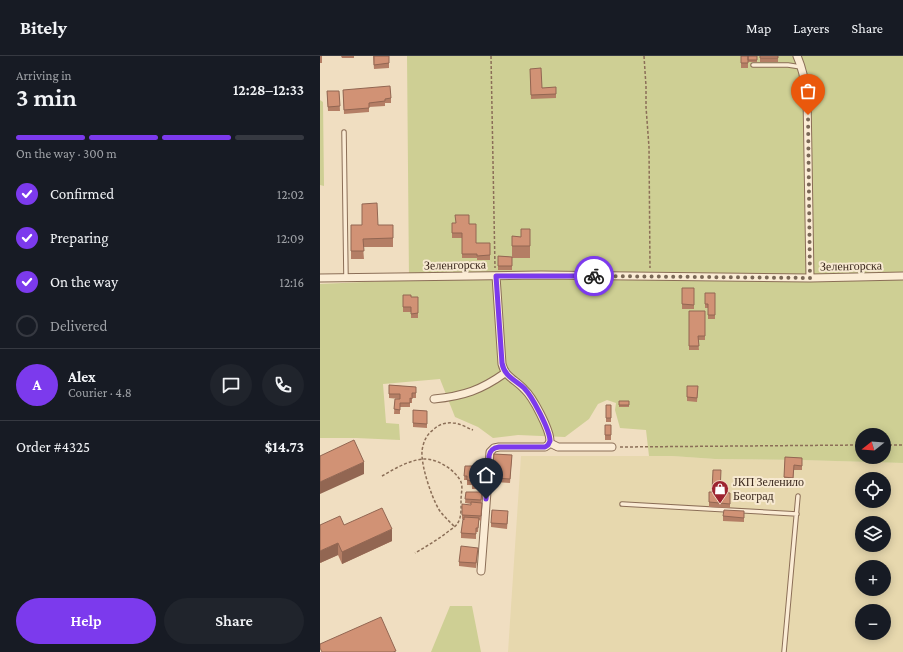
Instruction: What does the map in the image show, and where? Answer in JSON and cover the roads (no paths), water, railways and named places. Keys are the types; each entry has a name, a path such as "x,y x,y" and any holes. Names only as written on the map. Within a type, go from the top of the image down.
{"street":[{"path":"797,56 802,68 806,86 810,278"},
{"name":"Зеленгорска","path":"320,278 541,275 810,278 903,276"},
{"path":"496,276 502,364 505,373 524,388 534,403 549,436 550,443"},
{"path":"434,399 454,397 470,392 505,373"},
{"path":"550,443 558,447 612,447"},
{"path":"481,571 490,452 494,448 545,447 550,443"}],"lane":[{"path":"753,65 788,65 802,68"},
{"path":"344,132 346,278"},
{"path":"784,652 798,496"},
{"path":"622,504 796,514"}],"place":[{"name":"ЈКП Зеленило Београд","path":"720,504"}]}
